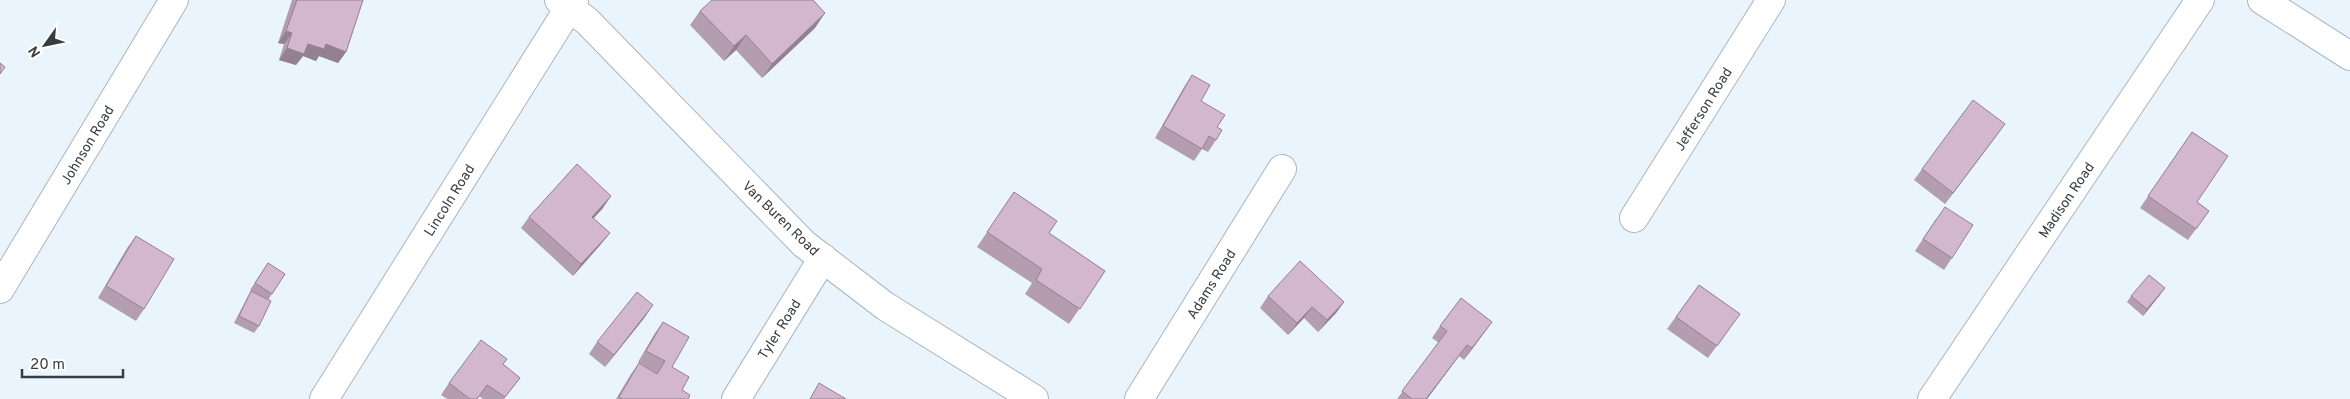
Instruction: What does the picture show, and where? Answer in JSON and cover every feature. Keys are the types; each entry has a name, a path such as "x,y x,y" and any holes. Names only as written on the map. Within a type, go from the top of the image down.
{"street":[{"name":"Johnson Road","path":"0,289 174,0"},
{"name":"Jefferson Road","path":"1634,218 1771,0"},
{"name":"Madison Road","path":"1932,399 2200,0"},
{"path":"2262,0 2350,56"},
{"name":"Van Buren Road","path":"567,3 804,244 885,306 1034,399"},
{"name":"Lincoln Road","path":"324,399 567,3"},
{"name":"Adams Road","path":"1139,399 1282,169"},
{"name":"Tyler Road","path":"736,399 822,258"}],"building":[{"path":"297,0 363,0 346,52 326,44 324,49 308,44 304,54 287,48 292,33 286,31"},
{"path":"712,0 813,0 825,13 772,64 746,35 734,46 700,11"},
{"path":"0,63 5,67 0,74"},
{"path":"1192,75 1210,85 1201,101 1225,115 1217,127 1222,130 1216,140 1209,136 1202,149 1163,126"},
{"path":"1973,100 2005,124 1953,193 1922,169"},
{"path":"2192,132 2228,156 2197,202 2209,211 2196,229 2148,196"},
{"path":"577,164 611,196 592,217 610,233 581,264 529,217"},
{"path":"1014,192 1057,221 1049,233 1105,271 1080,309 1036,280 1042,269 987,232"},
{"path":"1945,207 1973,225 1952,258 1923,239"},
{"path":"136,236 174,259 144,309 106,286"},
{"path":"1300,261 1344,302 1327,320 1312,307 1297,323 1268,296"},
{"path":"268,263 285,274 272,294 255,283"},
{"path":"2149,275 2165,288 2147,309 2131,296"},
{"path":"1699,285 1740,314 1717,346 1676,317"},
{"path":"251,291 271,301 259,326 239,316"},
{"path":"637,292 653,305 614,355 597,342"},
{"path":"1461,298 1492,322 1472,348 1467,345 1426,399 1412,399 1402,391 1447,331 1440,326"},
{"path":"663,322 689,337 672,367 689,377 682,390 690,395 688,399 622,399 619,397 639,363 657,374 665,361 646,351"},
{"path":"481,340 507,359 503,364 520,378 505,397 487,385 477,399 470,399 449,383"},
{"path":"819,383 846,399 810,399"}]}
